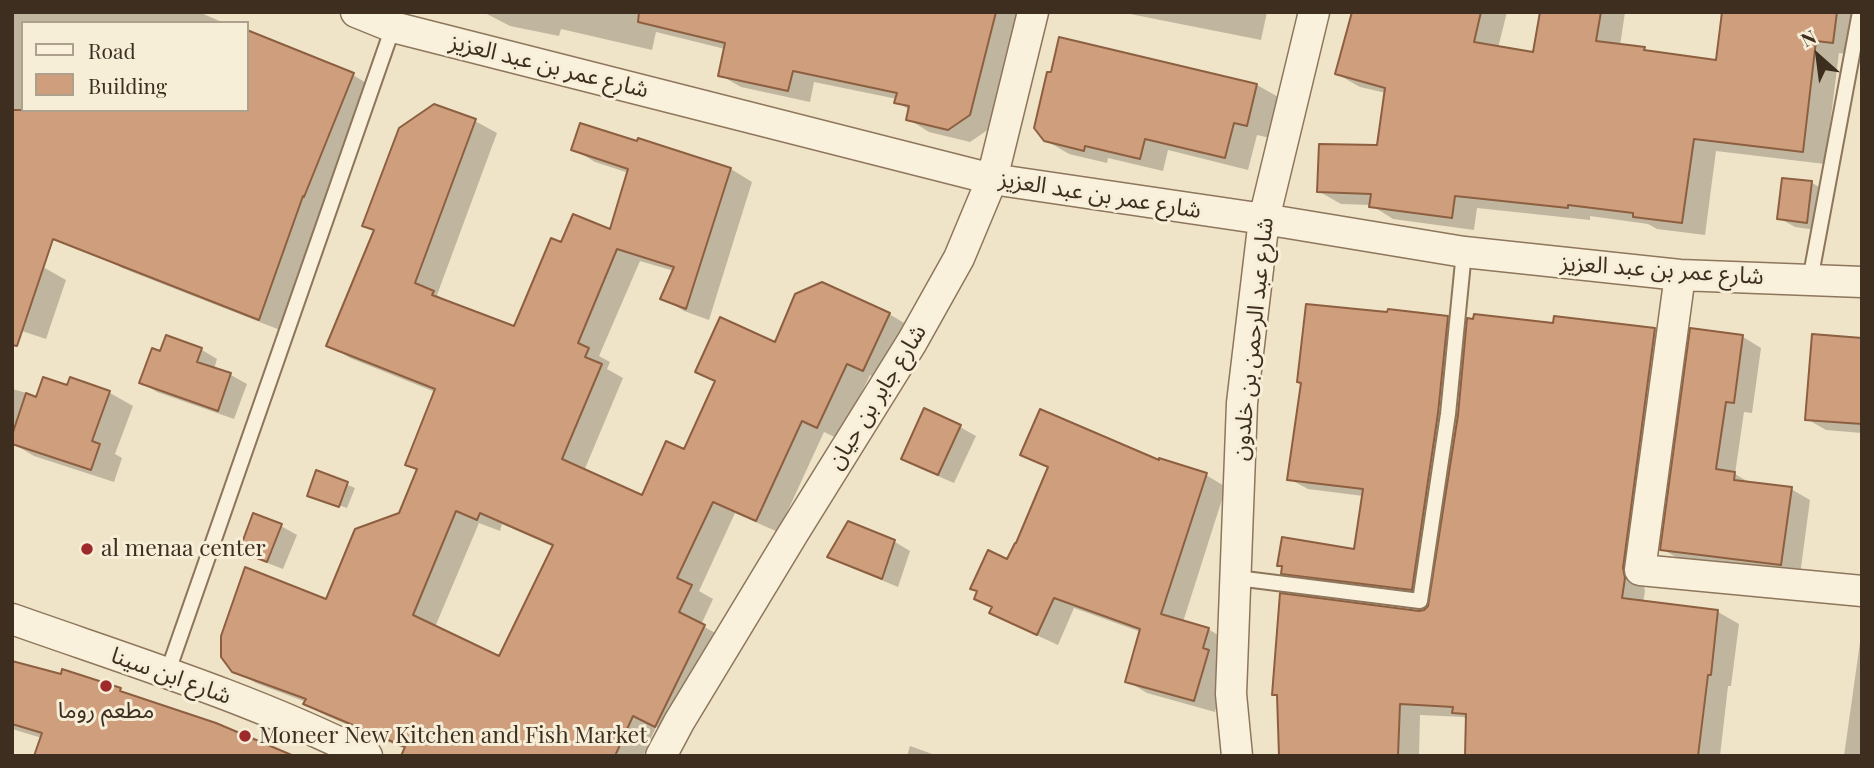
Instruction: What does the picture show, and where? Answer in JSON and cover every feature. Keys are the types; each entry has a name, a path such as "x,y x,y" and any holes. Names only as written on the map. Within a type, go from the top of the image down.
{"street":[{"name":"شارع عمر بن عبد العزيز","path":"356,12 992,179 1464,252 1679,275 1862,282"},
{"name":"شارع جابر بن حيان","path":"660,756 912,342 959,258 992,179 1033,12"},
{"name":"شارع عبد الرحمن بن خلدون","path":"1237,756 1231,694 1242,403 1264,219 1314,12"},
{"path":"1679,275 1640,570 1862,591"},
{"name":"شارع ابن سينا","path":"12,619 316,731 367,756"}],"lane":[{"path":"1810,280 1860,12"},
{"path":"167,674 394,20"},
{"path":"1237,578 1420,601 1448,414 1464,252"}],"building":[{"path":"639,12 996,12 970,115 948,130 906,120 909,106 894,103 897,93 793,71 788,91 718,76 725,43 638,22"},
{"path":"1352,12 1481,12 1474,42 1533,52 1540,12 1601,12 1596,41 1716,60 1722,12 1837,12 1833,43 1816,41 1803,152 1694,139 1682,223 1633,217 1633,213 1568,205 1568,208 1455,196 1452,218 1369,207 1371,194 1317,192 1319,144 1377,145 1385,88 1335,74"},
{"path":"248,30 354,73 303,196 259,320 53,239 17,346 12,345 12,110 248,112"},
{"path":"1059,37 1257,84 1247,126 1234,123 1225,158 1145,139 1140,159 1085,146 1084,151 1044,141 1034,128 1047,72 1051,72"},
{"path":"434,104 476,119 415,283 434,291 432,295 514,326 551,238 561,242 573,214 610,229 628,169 571,150 580,123 637,141 638,138 731,168 686,309 660,299 674,267 617,249 578,343 589,348 585,357 602,364 562,459 642,495 666,441 684,449 715,381 695,372 720,317 775,342 795,294 822,282 890,313 863,371 847,364 817,428 802,421 756,521 713,502 677,578 692,585 679,612 705,625 655,727 633,716 615,756 401,756 405,747 303,704 306,699 232,672 221,657 221,636 245,567 326,599 355,529 399,513 417,469 405,465 435,389 326,346 374,230 362,226 399,128","holes":["456,511 477,520 480,513 553,545 499,656 413,615"]},
{"path":"1782,178 1812,181 1807,223 1777,219"},
{"path":"1306,304 1448,316 1438,413 1412,590 1281,574 1282,566 1277,566 1282,537 1354,549 1363,489 1287,480 1301,383 1297,382"},
{"path":"1474,314 1553,323 1554,316 1655,328 1623,568 1625,578 1622,598 1718,610 1698,756 1465,756 1466,714 1452,713 1453,707 1400,704 1398,756 1279,756 1277,695 1272,695 1280,593 1419,611 1428,606 1458,415 1467,318 1473,319"},
{"path":"1690,328 1743,335 1734,403 1726,402 1716,469 1735,472 1734,480 1792,487 1781,565 1660,550"},
{"path":"1812,334 1862,338 1862,424 1805,420"},
{"path":"166,335 202,348 197,362 231,373 218,411 139,383 152,348 160,351"},
{"path":"43,377 67,385 70,377 110,391 92,441 100,444 91,470 12,444 12,435 26,393 36,397"},
{"path":"924,408 961,425 938,475 901,459"},
{"path":"1040,409 1159,460 1207,473 1161,614 1209,628 1203,648 1209,650 1194,701 1125,682 1140,629 1054,598 1037,635 989,613 992,607 974,599 977,591 970,589 988,550 1007,559 1048,467 1020,455"},
{"path":"316,470 348,482 339,507 307,496"},
{"path":"253,513 282,524 267,562 239,551"},
{"path":"848,521 895,540 882,579 827,557"},
{"path":"12,661 61,674 62,669 121,688 120,691 216,723 294,756 34,756 42,733 12,724"}],"place":[{"name":"al menaa center","path":"87,549"},
{"name":"مطعم روما","path":"106,686"},
{"name":"Moneer New Kitchen and Fish Market","path":"245,736"}]}
